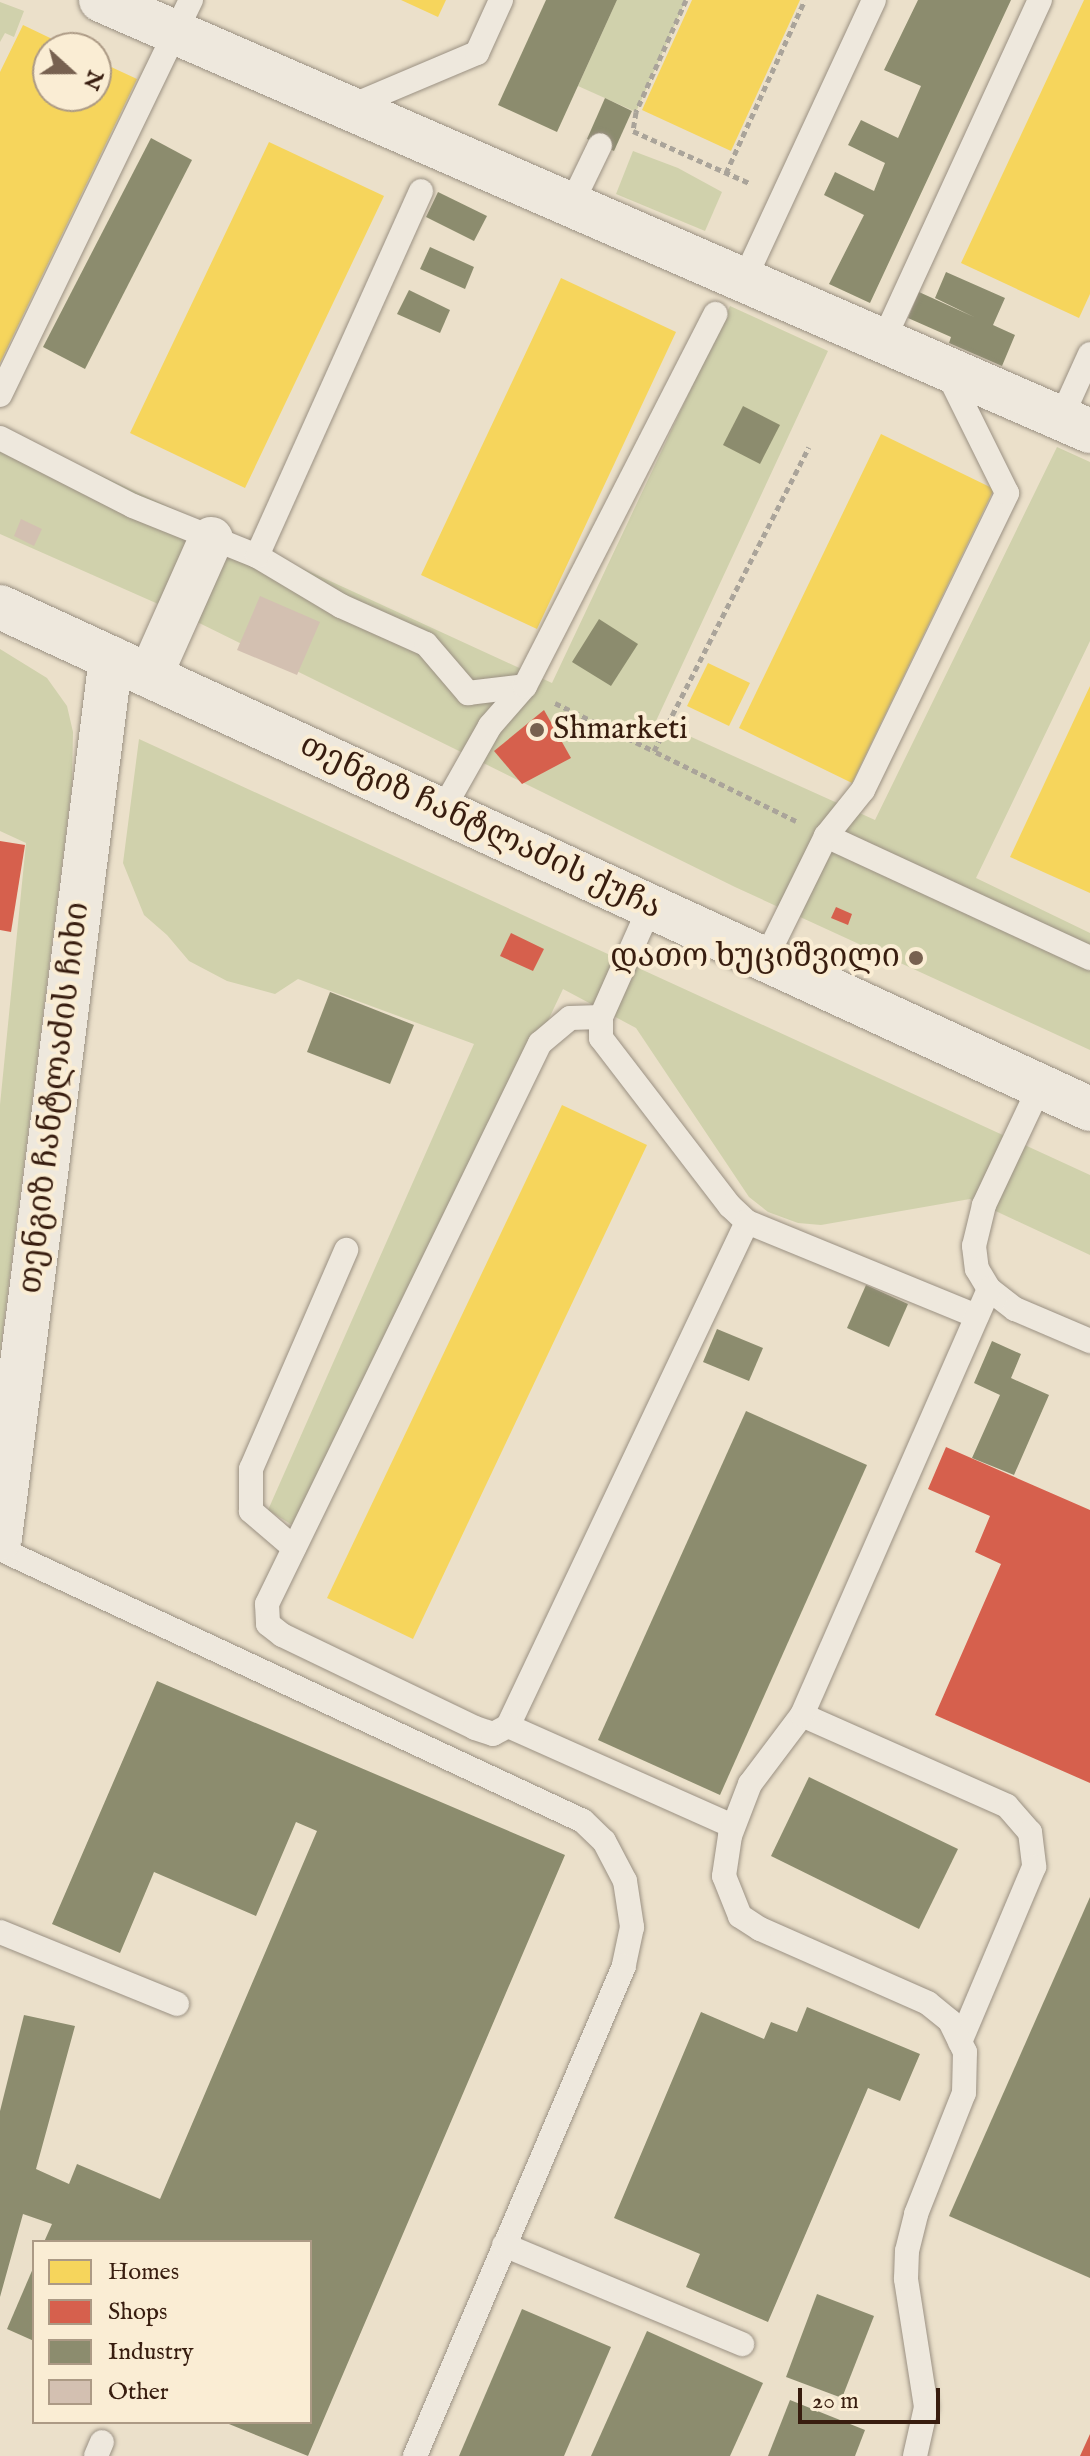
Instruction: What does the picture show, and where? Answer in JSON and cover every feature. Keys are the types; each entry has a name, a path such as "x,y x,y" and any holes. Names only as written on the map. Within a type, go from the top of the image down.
{"street":[{"path":"101,0 184,16 349,107 1075,425"},
{"path":"150,676 211,539"},
{"name":"თენგიზ ჩანტლაძის ქუჩა","path":"0,607 1090,1109"},
{"name":"თენგიზ ჩანტლაძის ჩიხი","path":"0,1538 111,658"}],"lane":[{"path":"349,107 477,53 501,0"},
{"path":"745,278 874,0"},
{"path":"884,339 1040,0"},
{"path":"0,395 184,16"},
{"path":"572,203 600,145"},
{"path":"257,556 421,191"},
{"path":"442,811 490,726 525,686 715,314"},
{"path":"1075,425 1090,354"},
{"path":"765,960 826,836 863,790 1007,493 944,366"},
{"path":"0,438 133,506 257,556 341,606 426,644 468,693 525,686"},
{"path":"826,836 1090,958"},
{"path":"650,907 601,1017 601,1038 730,1206 747,1222 976,1316"},
{"path":"601,1017 570,1018 540,1043 267,1604 268,1624 282,1635 475,1728 493,1734 508,1726 747,1222"},
{"path":"1040,1086 984,1205 974,1246 977,1269 989,1289 1015,1309 1090,1341"},
{"path":"294,1548 251,1511 251,1469 346,1250"},
{"path":"915,2456 926,2407 906,2279 907,2251 916,2214 964,2093 965,2052 950,2021 928,2003 760,1929 740,1916 724,1876 733,1826 750,1784 802,1715 989,1289"},
{"path":"0,1549 583,1821 604,1841 625,1881 632,1927 624,1966 415,2456"},
{"path":"802,1715 1007,1806 1030,1832 1034,1867 960,2042"},
{"path":"508,1726 733,1826"},
{"path":"0,1932 177,2004"},
{"path":"504,2245 742,2344"}],"path":[{"path":"686,0 636,112 633,131 782,199"},
{"path":"726,173 805,0"},
{"path":"654,751 809,447"},
{"path":"525,686 826,836"}],"green space":[{"path":"617,0 686,0 636,112 578,86"},
{"path":"0,2 24,11 14,37 5,33 0,42"},
{"path":"633,151 678,168 722,192 705,231 616,194"},
{"path":"730,306 828,351 656,721 875,820 1057,447 1090,462 1090,641 976,878 1090,933 1090,1050 735,887 183,615 0,534 0,429 552,683"},
{"path":"0,649 47,678 67,706 73,732 72,783 0,1352 0,1105 26,843 0,831"},
{"path":"139,739 1090,1175 1090,1255 970,1199 821,1225 798,1223 768,1212 749,1197 636,1028 563,989 305,1533 268,1510 474,1044 298,979 275,994 227,981 189,961 167,935 144,915 123,863"}],"building: Homes":[{"path":"401,0 446,0 438,17"},
{"path":"692,0 800,0 731,151 642,110"},
{"path":"1084,0 1090,0 1090,294 1079,318 961,263"},
{"path":"23,25 38,32 32,32 32,112 112,112 112,67 137,79 0,363 0,72"},
{"path":"269,142 384,196 245,488 130,433"},
{"path":"561,278 676,332 537,629 421,575"},
{"path":"881,434 994,489 852,783 739,728"},
{"path":"708,663 750,683 729,726 687,706"},
{"path":"1090,686 1090,893 1010,857"},
{"path":"562,1105 647,1145 413,1639 327,1598"}],"building: Shops":[{"name":"Shmarketi","path":"544,710 571,758 522,784 494,751"},
{"path":"0,841 25,845 11,932 0,930"},
{"path":"836,907 852,914 848,925 831,918"},
{"path":"511,933 544,949 533,971 500,956"},
{"path":"946,1447 1090,1510 1090,1783 935,1715 1001,1564 975,1552 990,1516 928,1489"},
{"path":"1090,2434 1090,2456 1080,2456"}],"building: Industry":[{"path":"546,0 617,0 557,132 498,105"},
{"path":"918,0 1011,0 870,303 829,284 864,215 824,195 835,172 874,191 885,163 848,145 861,120 898,138 921,86 884,70"},
{"path":"605,98 632,111 614,151 587,139"},
{"path":"151,138 192,160 85,369 43,347"},
{"path":"438,192 487,216 474,241 426,217"},
{"path":"430,247 474,267 465,289 420,269"},
{"path":"946,272 1005,298 993,325 1015,335 1002,366 949,343 951,337 908,318 919,292 974,317 935,298"},
{"path":"409,290 450,310 440,333 397,314"},
{"path":"743,406 780,425 760,464 723,445"},
{"path":"599,619 638,644 611,686 572,662"},
{"path":"330,992 414,1025 390,1084 307,1052"},
{"path":"866,1285 908,1304 889,1347 847,1328"},
{"path":"717,1329 763,1348 749,1381 703,1362"},
{"path":"992,1341 1021,1354 1011,1378 1049,1395 1014,1475 972,1458 1000,1395 974,1383"},
{"path":"746,1411 867,1465 720,1795 598,1740"},
{"path":"157,1681 565,1855 308,2456 229,2424 312,2424 312,2240 45,2240 52,2224 23,2214 0,2297 0,2111 24,2015 75,2026 36,2169 69,2184 77,2164 160,2199 317,1831 296,1822 256,1916 154,1872 120,1953 52,1924"},
{"path":"809,1777 958,1849 919,1929 771,1856"},
{"path":"1090,1897 1090,2278 949,2216"},
{"path":"807,2007 920,2054 900,2101 868,2088 768,2322 686,2287 700,2254 614,2218 701,2012 764,2039 771,2022 797,2032"},
{"path":"32,2271 32,2340 7,2329"},
{"path":"817,2294 874,2316 842,2398 786,2377"},
{"path":"522,2309 611,2347 564,2456 459,2456"},
{"path":"647,2331 763,2383 730,2456 591,2456"},
{"path":"790,2400 865,2430 855,2456 768,2456"}],"building: Other":[{"path":"21,519 42,529 34,546 14,536"},
{"path":"260,596 320,622 297,675 237,650"}],"place":[{"name":"Shmarketi","path":"537,730"},
{"name":"დათო ხუციშვილი","path":"916,958"}]}
